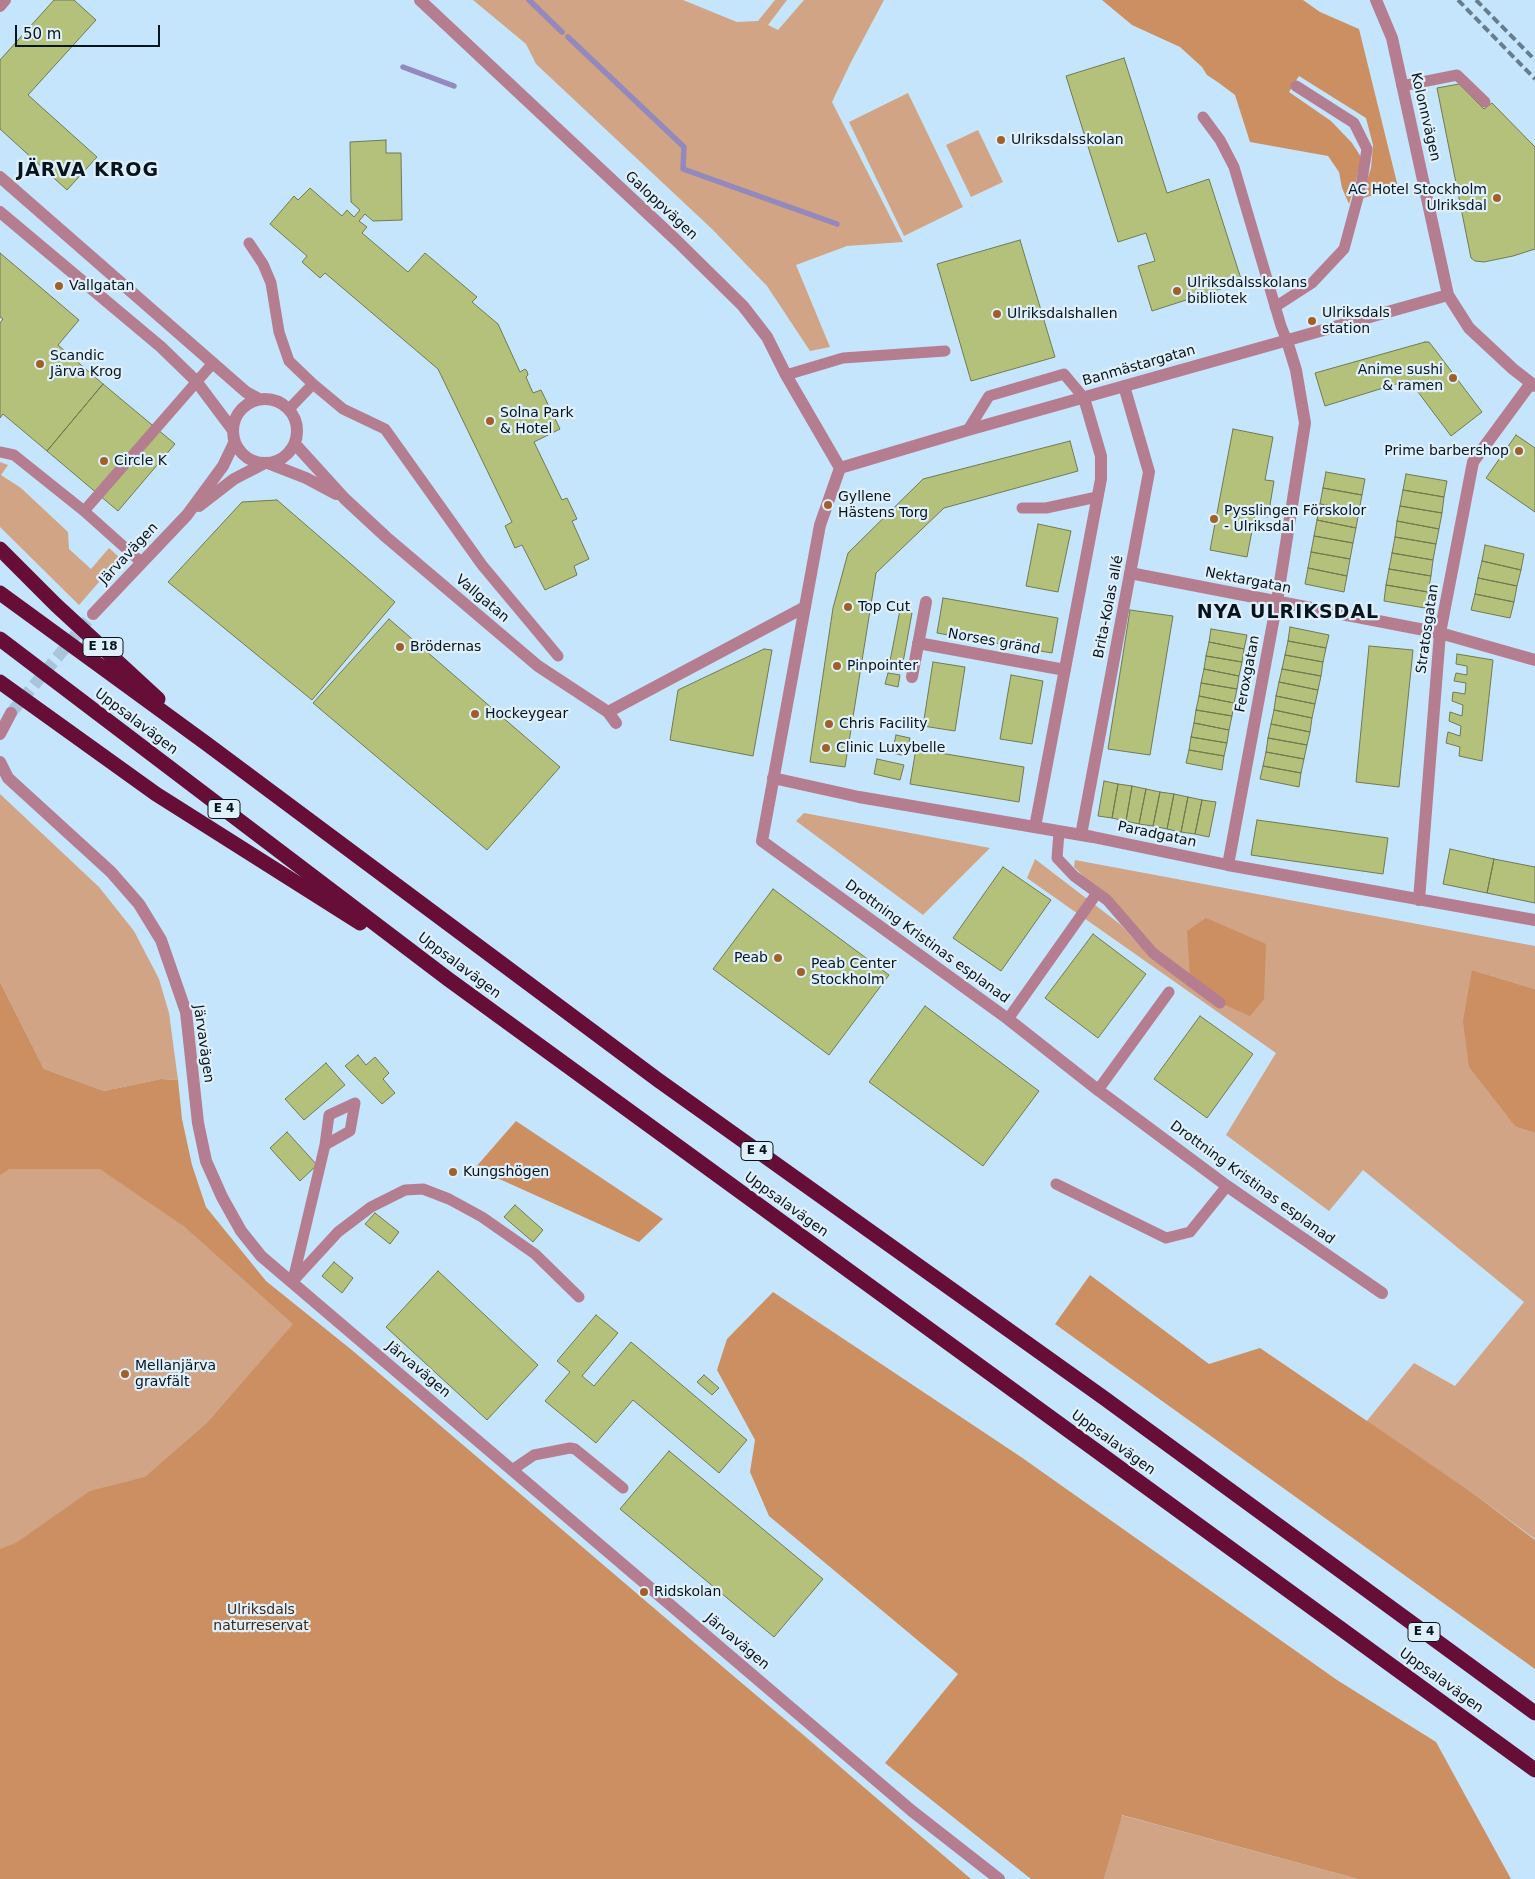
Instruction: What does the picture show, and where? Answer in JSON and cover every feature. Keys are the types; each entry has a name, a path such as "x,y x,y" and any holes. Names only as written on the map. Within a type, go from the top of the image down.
{"highway":[{"name":"E 18","path":"0,549 56,605 207,744"},
{"name":"Uppsalavägen","path":"0,593 207,744 658,1080 1112,1404 1535,1713"},
{"name":"Uppsalavägen","path":"0,639 448,979 1535,1770"},
{"name":"E 4","path":"0,682 156,794 448,979"}],"street":[{"path":"0,6 6,0"},
{"name":"Galoppvägen","path":"420,0 670,234 743,306 767,337 786,375 840,468"},
{"name":"Kolonnvägen","path":"1376,0 1392,38 1448,295 1469,328 1533,385"},
{"path":"0,177 246,392 259,399"},
{"path":"0,212 162,347 196,381 232,430"},
{"name":"Banmästargatan","path":"840,468 968,430 1448,295"},
{"name":"Feroxgatan","path":"1228,864 1277,601 1305,423 1296,370 1287,340"},
{"name":"Stratosgatan","path":"1419,900 1440,633 1473,462 1533,385"},
{"name":"Brita-Kolas allé","path":"1081,835 1149,472 1124,386"},
{"path":"1035,827 1101,479 1102,456 1084,398"},
{"path":"270,399 280,402 289,409 296,420 298,431 295,444 288,454 281,460 266,464 252,461 241,454 234,443 232,430 234,420 248,402 270,399"},
{"name":"Järvavägen","path":"93,614 187,515 223,466 234,443"},
{"name":"Vallgatan","path":"295,444 345,499 386,537 538,666 608,712 616,723"},
{"name":"Vallgatan","path":"266,464 306,478 345,499"},
{"name":"Järvavägen","path":"187,515 234,479 266,464"},
{"name":"Drottning Kristinas esplanad","path":"840,468 820,525 762,841 1008,1019 1098,1090 1227,1186 1382,1293"},
{"name":"Nektargatan","path":"1130,573 1440,633 1535,660"},
{"path":"912,677 926,602"},
{"path":"608,712 805,608"},
{"name":"Norses gränd","path":"918,643 1065,670"},
{"path":"0,734 11,713"},
{"name":"Järvavägen","path":"0,762 8,778 111,872 139,904 161,940 186,1012 198,1123 206,1161 222,1197 241,1231 261,1256 912,1811 998,1879"},
{"name":"Paradgatan","path":"773,778 859,797 1081,835 1419,900 1535,920"}],"lane":[{"path":"1402,86 1457,75 1485,102"},
{"path":"1275,307 1312,283 1344,249 1361,186 1367,149 1354,123 1296,86"},
{"path":"1203,117 1220,140 1234,167 1275,307 1287,340"},
{"path":"249,243 264,264 271,283 279,332 289,361 343,409 385,429 482,565 558,656"},
{"path":"786,375 843,358 945,351"},
{"path":"84,511 213,363"},
{"path":"968,430 989,396 1064,374 1084,398"},
{"path":"289,409 313,384"},
{"path":"0,452 14,456 84,511 141,562"},
{"path":"1022,508 1046,508 1097,497"},
{"path":"1059,832 1057,858 1074,876 1107,900 1153,954 1220,1003"},
{"path":"1008,1019 1097,893"},
{"path":"1098,1090 1169,992"},
{"path":"292,1282 325,1145"},
{"path":"1056,1184 1166,1238 1190,1232 1227,1186"},
{"path":"292,1282 338,1232 370,1207 405,1190 423,1189 449,1199 482,1217 535,1254 580,1296"},
{"path":"512,1470 534,1454 570,1448 575,1449 623,1488"}],"green space":[{"path":"473,0 683,0 737,22 758,21 775,0 787,0 768,25 778,30 804,0 884,0 832,102 903,242 847,246 796,265 830,347 810,351 767,286 712,229 536,64 526,44"},
{"path":"1102,0 1303,0 1320,12 1359,29 1398,187 1361,199 1371,168 1373,145 1366,118 1299,76 1289,92 1331,121 1352,143 1361,157 1349,204 1342,188 1339,172 1328,156 1250,142 1235,95 1207,75 1202,67 1180,47 1132,25"},
{"path":"908,93 963,207 904,236 849,122"},
{"path":"978,130 1003,182 971,197 946,145"},
{"path":"0,462 8,465 1,475 21,488 68,532 69,549 91,569 109,548 120,558 79,605 0,527"},
{"path":"0,794 99,887 134,931 159,979 169,1013 178,1080 161,1079 104,1091 44,1069 0,982"},
{"path":"804,813 990,848 923,915 796,821"},
{"path":"1035,859 1121,925 1139,945 1147,938 1074,867 1075,860 1535,946 1535,989 1472,970 1516,1127 1535,1133 1535,1539 1474,1494 1366,1422 1414,1363 1455,1386 1524,1302 1363,1170 1329,1211 1226,1135 1276,1053 1027,878"},
{"path":"1206,918 1266,944 1264,999 1250,1016 1223,1004 1190,976 1187,931"},
{"path":"1472,970 1535,989 1535,1133 1516,1127 1469,1067 1463,1021"},
{"name":"Ulriksdals naturreservat","path":"0,982 44,1069 104,1091 161,1079 178,1080 182,1119 192,1165 206,1207 266,1281 353,1351 971,1879 0,1879 0,1549 16,1543 90,1491 145,1477 207,1423 293,1324 185,1227 100,1169 9,1169 0,1175"},
{"name":"Ulriksdals naturreservat","path":"0,1064 805,1736 969,1879 0,1879"},
{"path":"516,1121 663,1219 639,1242 475,1168"},
{"path":"1090,1275 1209,1364 1260,1348 1474,1494 1535,1540 1535,1669 1055,1324"},
{"path":"773,1292 1021,1457 1337,1680 1436,1742 1511,1879 1358,1879 1122,1815 1104,1879 1031,1879 885,1763 958,1674 769,1516 750,1472 755,1440 717,1370 727,1339"},
{"path":"1121,1815 1358,1879 1104,1879"}],"building":[{"path":"54,0 74,0 96,20 28,95 97,157 67,190 0,129 0,60"},
{"path":"1124,58 1167,193 1209,179 1242,282 1152,311 1138,266 1155,261 1146,233 1118,242 1066,76"},
{"name":"AC Hotel Stockholm Ulriksdal","path":"1459,84 1484,109 1492,103 1535,147 1535,249 1484,262 1475,261 1471,258 1437,88"},
{"path":"386,140 386,153 401,153 402,220 373,221 365,214 359,221 367,227 362,233 408,272 425,253 477,297 472,302 498,324 520,372 525,369 527,371 528,375 526,377 533,393 541,390 560,429 534,442 562,500 567,498 577,519 572,521 589,559 574,566 577,575 545,590 522,545 515,548 505,526 512,522 438,369 325,273 320,278 302,262 307,256 270,224 294,196 298,200 310,188 342,216 347,210 354,217 360,210 351,202 350,142"},
{"name":"Ulriksdalshallen","path":"1020,240 1055,357 971,381 937,264"},
{"name":"Scandic Järva Krog","path":"0,253 79,320 58,345 103,384 47,451 3,414 0,418 0,323 3,319 0,317"},
{"path":"1429,342 1482,412 1451,436 1409,380 1325,406 1315,373"},
{"path":"103,384 175,444 118,511 47,451"},
{"path":"1233,429 1273,437 1265,480 1274,481 1268,517 1255,515 1247,557 1210,550"},
{"path":"1516,435 1535,448 1535,512 1486,478"},
{"path":"1070,441 1078,471 944,508 876,573 845,767 810,762 833,608 848,553 923,479"},
{"path":"1326,472 1365,479 1362,495 1323,488"},
{"path":"1406,474 1447,481 1444,497 1403,490"},
{"path":"1323,488 1362,495 1359,511 1320,504"},
{"path":"1403,490 1444,497 1442,513 1400,506"},
{"path":"277,500 395,602 312,700 168,582 242,502"},
{"path":"1320,504 1359,511 1356,528 1317,520"},
{"path":"1400,506 1442,513 1439,529 1397,521"},
{"path":"1317,520 1356,528 1353,543 1314,536"},
{"path":"1397,521 1439,529 1436,544 1395,537"},
{"path":"1038,524 1071,531 1058,592 1026,586"},
{"path":"1314,536 1353,543 1350,559 1311,552"},
{"path":"1395,537 1436,544 1433,560 1392,553"},
{"path":"1485,545 1524,554 1521,570 1482,561"},
{"path":"1311,552 1350,559 1347,576 1308,568"},
{"path":"1392,553 1433,560 1431,576 1389,569"},
{"path":"1482,561 1521,570 1517,586 1478,578"},
{"path":"1308,568 1347,576 1344,592 1305,584"},
{"path":"1389,569 1431,576 1428,592 1386,585"},
{"path":"1478,578 1517,586 1514,602 1475,594"},
{"path":"1386,585 1428,592 1425,608 1384,601"},
{"path":"1475,594 1514,602 1510,618 1471,610"},
{"path":"943,598 1058,618 1052,653 937,633"},
{"path":"900,610 912,613 902,668 889,666"},
{"path":"1130,610 1173,616 1150,755 1108,749"},
{"path":"389,619 560,767 487,850 313,703"},
{"path":"1290,627 1329,635 1326,648 1288,641"},
{"path":"1211,629 1247,635 1244,649 1209,642"},
{"path":"1288,641 1326,648 1323,662 1285,655"},
{"path":"1209,642 1244,649 1242,662 1206,656"},
{"path":"1369,646 1413,650 1399,787 1356,782"},
{"path":"764,649 772,650 753,756 670,740 678,690"},
{"path":"1457,654 1493,660 1482,761 1459,756 1460,747 1446,743 1448,732 1460,736 1461,726 1449,721 1450,712 1462,716 1463,705 1452,701 1453,692 1465,694 1466,683 1454,681 1456,673 1467,675 1467,666 1456,664"},
{"path":"1285,655 1323,662 1321,676 1282,669"},
{"path":"1206,656 1242,662 1239,676 1204,669"},
{"path":"933,662 965,667 955,731 923,726"},
{"path":"1204,669 1239,676 1237,689 1201,683"},
{"path":"1282,669 1321,676 1318,690 1279,682"},
{"path":"888,673 900,675 898,687 885,684"},
{"path":"1011,675 1043,681 1032,744 1000,739"},
{"path":"1279,682 1318,690 1315,704 1276,696"},
{"path":"1201,683 1237,689 1234,703 1199,696"},
{"path":"1199,696 1234,703 1232,716 1196,710"},
{"path":"1276,696 1315,704 1312,718 1274,710"},
{"path":"1196,710 1232,716 1229,730 1194,723"},
{"path":"1274,710 1312,718 1310,732 1271,724"},
{"path":"1194,723 1229,730 1227,743 1191,737"},
{"path":"1271,724 1310,732 1307,745 1268,738"},
{"path":"896,735 910,738 906,756 892,753"},
{"path":"1191,737 1227,743 1224,756 1189,750"},
{"path":"1268,738 1307,745 1304,759 1266,752"},
{"path":"916,749 1024,767 1019,802 910,784"},
{"path":"1189,750 1224,756 1222,770 1186,763"},
{"path":"1266,752 1304,759 1301,773 1263,766"},
{"path":"877,759 904,765 900,780 874,774"},
{"path":"1263,766 1301,773 1299,787 1260,779"},
{"path":"1104,781 1118,784 1112,818 1098,816"},
{"path":"1118,784 1132,786 1126,821 1112,818"},
{"path":"1132,786 1146,789 1139,824 1126,821"},
{"path":"1146,789 1160,792 1153,826 1139,824"},
{"path":"1160,792 1174,794 1167,829 1153,826"},
{"path":"1174,794 1188,797 1181,832 1167,829"},
{"path":"1188,797 1202,800 1195,834 1181,832"},
{"path":"1202,800 1216,802 1209,837 1195,834"},
{"path":"1257,820 1388,838 1383,874 1251,855"},
{"path":"1450,849 1494,859 1487,893 1443,884"},
{"path":"1494,859 1535,867 1535,903 1487,893"},
{"path":"1003,867 1051,900 1001,971 953,938"},
{"name":"Peab Center Stockholm","path":"773,889 889,975 829,1055 713,969"},
{"path":"1093,934 1146,974 1098,1038 1045,998"},
{"path":"925,1006 1039,1091 983,1166 869,1082"},
{"path":"1200,1016 1253,1054 1207,1118 1154,1079"},
{"path":"358,1055 366,1065 375,1057 389,1073 383,1079 395,1093 382,1104 345,1066"},
{"path":"326,1063 345,1085 304,1120 285,1099"},
{"path":"287,1132 317,1165 300,1181 270,1148"},
{"path":"515,1205 543,1230 533,1242 504,1217"},
{"path":"375,1213 399,1232 390,1244 365,1224"},
{"path":"334,1262 353,1278 342,1293 322,1276"},
{"path":"438,1271 538,1365 487,1420 386,1327"},
{"path":"596,1315 618,1333 582,1376 594,1386 631,1342 747,1440 719,1473 633,1400 596,1443 545,1401 570,1372 557,1361"},
{"path":"704,1375 719,1388 712,1395 697,1382"},
{"path":"669,1451 823,1579 774,1637 620,1509"}],"waterway":[{"path":"529,0 562,32"},
{"path":"568,37 684,147 683,169 837,224"},
{"path":"403,67 454,86"}],"tunnel":[{"path":"11,713 93,614"}],"railway":[{"path":"1458,0 1535,79"},
{"path":"1476,0 1535,60"}],"place":[{"name":"Ulriksdalsskolan","path":"1001,140"},
{"name":"AC Hotel Stockholm Ulriksdal","path":"1497,198"},
{"name":"Vallgatan","path":"59,286"},
{"name":"Ulriksdalsskolans bibliotek","path":"1177,291"},
{"name":"Ulriksdalshallen","path":"997,314"},
{"name":"Ulriksdals station","path":"1312,321"},
{"name":"Scandic Järva Krog","path":"40,364"},
{"name":"Anime sushi & ramen","path":"1453,378"},
{"name":"Solna Park & Hotel","path":"490,421"},
{"name":"Prime barbershop","path":"1519,451"},
{"name":"Circle K","path":"104,461"},
{"name":"Gyllene Hästens Torg","path":"828,505"},
{"name":"Pysslingen Förskolor - Ulriksdal","path":"1214,519"},
{"name":"Top Cut","path":"848,607"},
{"name":"Brödernas","path":"400,647"},
{"name":"Pinpointer","path":"837,666"},
{"name":"Hockeygear","path":"475,714"},
{"name":"Chris Facility","path":"829,724"},
{"name":"Clinic Luxybelle","path":"826,748"},
{"name":"Peab","path":"778,958"},
{"name":"Peab Center Stockholm","path":"801,972"},
{"name":"Kungshögen","path":"453,1172"},
{"name":"Mellanjärva gravfält","path":"125,1374"},
{"name":"Ridskolan","path":"644,1592"}],"district":[{"name":"JÄRVA KROG","path":"88,171"},
{"name":"NYA ULRIKSDAL","path":"1288,613"}]}
